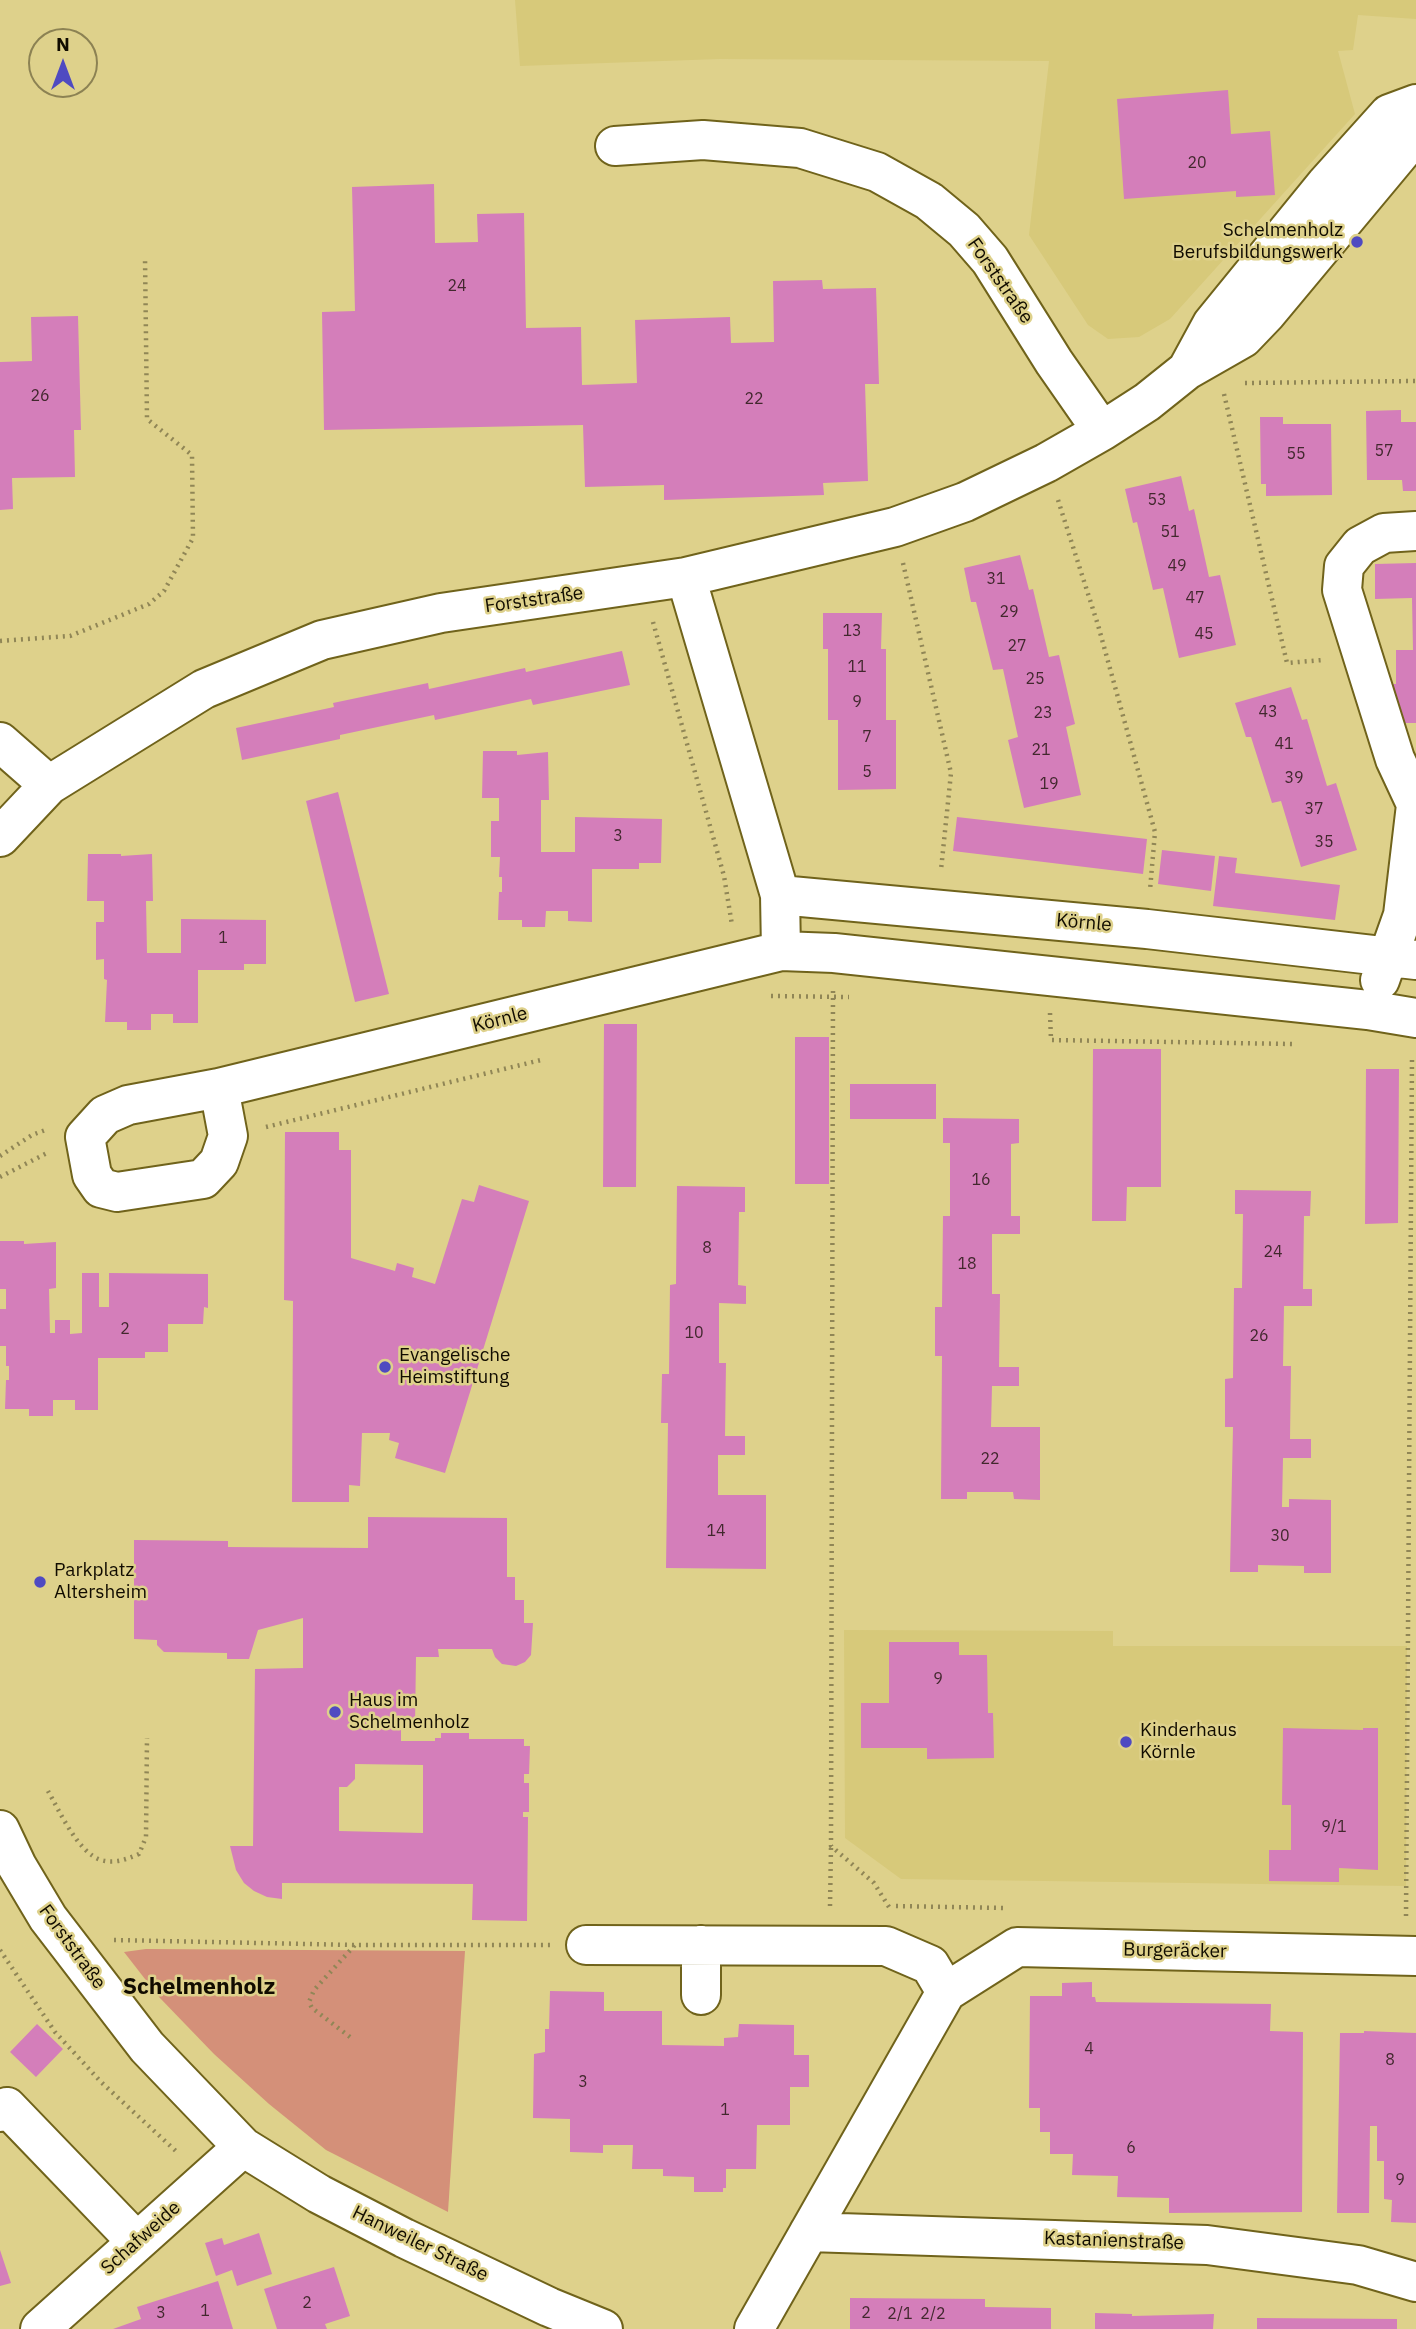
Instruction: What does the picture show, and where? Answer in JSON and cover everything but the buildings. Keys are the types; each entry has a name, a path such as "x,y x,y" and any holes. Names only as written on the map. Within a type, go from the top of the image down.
{"street":[{"name":"Forststraße","path":"1187,370 1212,324 1326,184 1389,114 1416,104"},
{"name":"Forststraße","path":"0,836 50,785 204,689 322,640 441,613 686,577 895,527 965,502 1046,463 1147,402 1187,370 1243,338 1416,134"},
{"name":"Forststraße","path":"615,146 704,140 800,148 877,172 929,201 964,230 990,260 1054,362 1102,431"},
{"path":"1368,1010 1402,958 1403,915 1416,805 1395,758 1342,590 1344,566 1360,546 1384,533 1416,531"},
{"path":"686,577 779,894 781,951"},
{"path":"0,742 50,785"},
{"name":"Körnle","path":"779,894 1147,929 1402,958"},
{"name":"Körnle","path":"85,1137 105,1115 128,1105 219,1088 781,951 834,953 1368,1010 1414,1018"},
{"path":"85,1137 92,1175 101,1188 117,1192 203,1179 219,1162 228,1136 219,1088"},
{"name":"Forststraße","path":"0,1830 48,1918 147,2047 243,2147"},
{"path":"586,1945 886,1946 930,1965 946,1992"},
{"path":"701,1945 701,1995"},
{"name":"Burgeräcker","path":"754,2329 946,1992 1017,1947 1411,1956"},
{"path":"0,2112 7,2107 137,2242"},
{"name":"Schafweide","path":"40,2329 243,2147"},
{"name":"Hanweiler Straße","path":"243,2147 319,2194 404,2238 549,2307 603,2329"},
{"name":"Kastanienstraße","path":"808,2232 1207,2245 1358,2264 1416,2283"}],"path":[{"path":"0,641 70,635 149,604 163,591 193,538 192,455 147,419 145,257"},
{"path":"1187,370 1225,383 1416,381"},
{"path":"1225,383 1224,397 1287,663 1362,656"},
{"path":"1046,463 1098,625 1146,797 1155,832 1152,869"},
{"path":"895,527 951,774 944,841"},
{"path":"642,584 724,876 738,962"},
{"path":"830,1906 834,953"},
{"path":"769,996 860,997"},
{"path":"1050,1008 1051,1040 1301,1044"},
{"path":"1411,1956 1414,1018"},
{"path":"228,1136 541,1060"},
{"path":"0,1177 39,1156 85,1137"},
{"path":"48,1791 65,1822 84,1848 100,1860 121,1861 139,1854 146,1837 147,1738"},
{"path":"831,1846 874,1883 889,1906 886,1946"},
{"path":"816,1906 842,1906"},
{"path":"877,1906 1015,1908"},
{"path":"63,1937 356,1945 586,1945"},
{"path":"350,2037 312,2008 309,2002 314,1990 356,1945"},
{"path":"0,1950 55,2032 101,2082 207,2179"}],"shaded area":[{"path":"515,0 1416,0 1416,19 1358,15 1353,50 1338,51 1355,114 1170,319 1139,337 1108,339 1088,325 1029,235 1049,61 720,59 520,66"},
{"name":"Kinderhaus Körnle","path":"844,1630 1113,1631 1113,1646 1407,1646 1406,1886 901,1879 845,1838"},
{"path":"146,1949 465,1951 448,2212 326,2150 269,2104 214,2054 159,1997 124,1952"}],"place":[{"name":"Schelmenholz Berufsbildungswerk","path":"1357,242"},
{"name":"Evangelische Heimstiftung","path":"385,1367"},
{"name":"Parkplatz Altersheim","path":"40,1582"},
{"name":"Haus im Schelmenholz","path":"335,1712"},
{"name":"Kinderhaus Körnle","path":"1126,1742"}],"district":[{"name":"Schelmenholz","path":"199,1987"}]}
